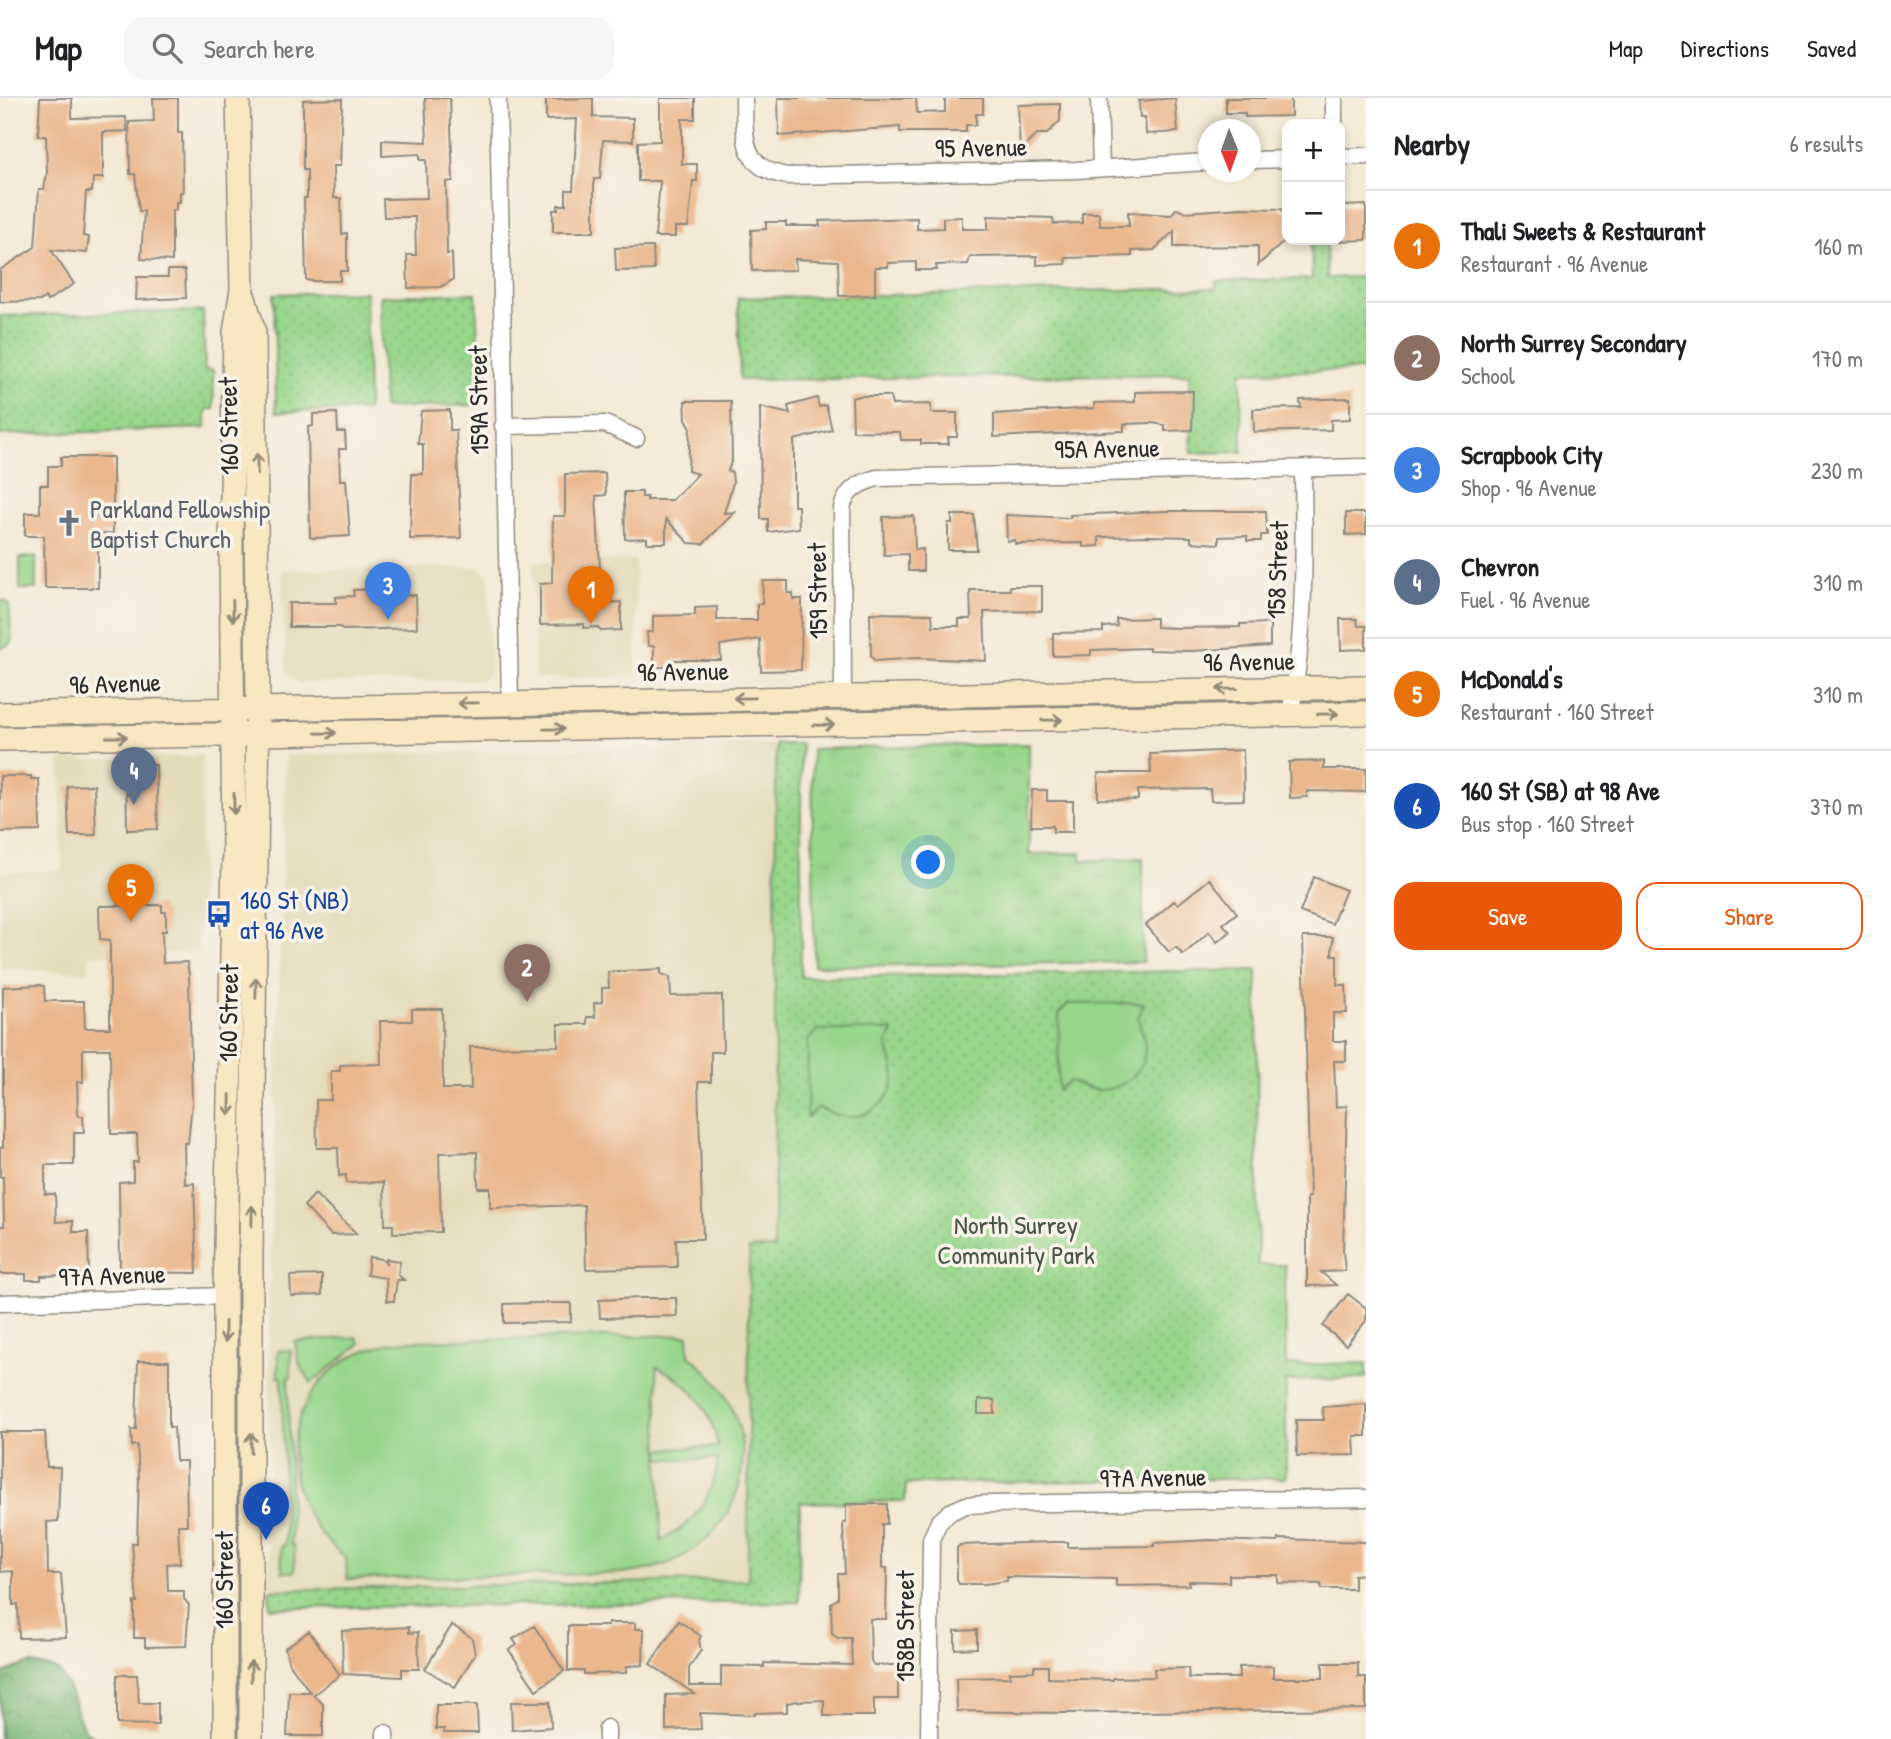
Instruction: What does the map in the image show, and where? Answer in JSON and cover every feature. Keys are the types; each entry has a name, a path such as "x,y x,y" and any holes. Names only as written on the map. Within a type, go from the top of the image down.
{"main road":[{"name":"160 Street","path":"225,1739 225,1296 234,735 231,543 234,332 242,289 238,98"},
{"name":"160 Street","path":"242,289 254,332 258,707 251,1252 251,1739"},
{"name":"96 Avenue","path":"0,714 1366,687"},
{"name":"96 Avenue","path":"0,739 1366,713"}],"street":[{"name":"159A Street","path":"498,98 510,702"},
{"name":"95 Avenue","path":"744,98 748,153 771,173 786,176 1101,168 1198,163"},
{"path":"1099,98 1101,168"},
{"path":"1334,98 1334,119"},
{"path":"1345,157 1366,156"},
{"path":"1261,160 1282,159"},
{"path":"503,426 605,424 636,438"},
{"name":"95A Avenue","path":"852,489 877,478 1366,467"},
{"name":"158 Street","path":"1290,714 1295,688 1305,568 1303,469"},
{"name":"159 Street","path":"843,696 840,543 842,508 845,496 852,489"},
{"name":"97A Avenue","path":"0,1303 225,1296"},
{"name":"97A Avenue","path":"944,1516 958,1507 982,1504 1366,1498"},
{"name":"158B Street","path":"929,1739 929,1552 934,1530 944,1516"}],"shaded area":[{"path":"635,560 637,677 535,678 533,562"},
{"path":"481,567 489,579 491,672 481,680 299,683 286,673 282,570"},
{"path":"776,744 774,1248 749,1249 748,1581 269,1590 269,1302 286,756"},
{"path":"202,756 199,952 90,955 88,972 0,969 0,873 62,870 61,760"}],"green space":[{"path":"1311,245 1326,245 1327,278 1366,277 1366,370 1241,372 1242,452 1191,453 1189,374 740,380 738,298 1216,288 1216,281 1312,279"},
{"path":"366,292 368,410 276,412 274,294"},
{"path":"476,293 480,405 383,408 380,296"},
{"path":"203,311 205,370 213,370 214,409 206,409 206,428 0,435 0,316"},
{"path":"36,557 36,589 20,589 20,558"},
{"path":"4,600 9,605 12,643 0,649 0,601"},
{"name":"North Surrey Community Park","path":"776,744 801,744 801,977 1257,970 1258,1265 1285,1265 1286,1365 1366,1363 1366,1378 1286,1381 1286,1478 906,1484 905,1501 800,1503 799,1602 270,1608 269,1590 748,1580 749,1249 774,1248"},
{"path":"1029,744 1029,854 1081,853 1082,861 1143,858 1143,962 814,966 812,749"},
{"path":"1144,1003 1138,1018 1145,1053 1133,1076 1109,1089 1092,1089 1069,1081 1058,1090 1059,1013 1068,1004"},
{"path":"818,1030 893,1030 887,1045 894,1080 887,1097 875,1109 858,1116 845,1117 818,1108 807,1117 808,1040"},
{"path":"688,1335 689,1355 718,1385 736,1418 742,1453 738,1486 724,1518 701,1544 669,1563 628,1573 347,1579 346,1558 317,1529 300,1495 293,1460 297,1426 311,1394 335,1368 367,1350 408,1341","holes":["657,1367 690,1389 705,1409 718,1447 660,1449 660,1459 718,1459 712,1485 701,1507 684,1526 661,1540"]},
{"path":"357,1337 360,1344 311,1383 299,1363 295,1342"},
{"path":"291,1350 291,1377 288,1378 291,1545 294,1545 295,1572 282,1572 281,1546 285,1545 282,1378 278,1377 278,1351"},
{"path":"30,1663 58,1670 70,1691 82,1724 98,1739 0,1739 0,1674"}],"building":[{"path":"40,98 72,98 72,118 126,117 127,131 103,132 103,178 93,178 92,192 86,192 83,236 89,237 87,253 51,250 74,284 47,301 45,297 40,301 0,302 0,270 35,247 39,189 44,189 47,173 46,136 38,136"},
{"path":"153,98 178,98 178,133 182,133 183,192 180,192 180,202 176,202 176,210 172,210 172,261 141,259 144,211 139,211 135,174 130,174 129,122 154,121"},
{"path":"425,98 450,98 453,181 446,182 447,254 452,253 453,280 440,287 408,288 407,255 416,255 415,217 384,217 383,199 427,198 426,160 420,160 420,154 382,156 382,140 427,142"},
{"path":"593,98 593,117 633,118 633,141 603,140 600,179 594,179 594,232 553,232 553,210 558,210 558,205 566,205 566,190 573,190 577,119 546,120 546,99"},
{"path":"660,98 695,98 695,119 682,119 682,164 697,164 697,181 693,181 688,227 675,227 675,237 655,237 660,181 638,181 638,142 660,141"},
{"path":"778,98 916,98 917,113 945,112 945,98 983,98 983,114 976,114 976,125 966,125 966,132 900,132 900,127 779,136"},
{"path":"1175,98 1178,132 1146,134 1145,117 1140,117 1139,101"},
{"path":"1226,98 1291,98 1291,116 1245,117 1245,113 1226,113"},
{"path":"342,99 340,166 333,166 334,198 341,198 342,234 347,233 347,271 340,271 340,281 306,280 304,198 307,198 307,170 303,170 303,100"},
{"path":"1060,104 1060,121 1047,134 1037,134 1020,151 1018,105"},
{"path":"1366,205 1366,240 1345,241 1345,206"},
{"path":"1242,208 1281,209 1282,243 1258,265 1258,246 1174,247 1174,231 1154,250 1132,251 1132,256 1065,258 1066,264 1037,265 1037,256 970,257 968,264 936,265 937,270 916,270 916,262 888,263 888,267 875,267 875,295 839,296 838,261 795,259 796,270 752,271 751,230 766,229 766,222 786,222 786,226 820,226 819,221 917,218 917,229 943,228 943,218 962,217 962,229 988,229 988,216 1053,218 1054,224 1082,223 1082,213 1099,213 1100,226 1129,226 1128,212 1171,215 1176,209 1185,212"},
{"path":"653,247 654,270 616,271 615,248"},
{"path":"168,270 185,270 186,298 136,300 137,277 168,277"},
{"path":"1193,391 1192,430 1165,431 1165,425 1151,423 1124,424 1124,431 994,437 994,414 1094,408 1094,403 1135,402 1135,392"},
{"path":"890,396 892,405 931,404 931,413 957,413 957,437 948,437 949,444 921,444 921,440 901,440 900,432 853,431 852,398"},
{"path":"817,398 819,407 826,405 832,430 794,440 794,506 798,506 799,528 768,532 768,519 761,519 760,407 790,414 788,406"},
{"path":"1350,398 1350,419 1331,420 1331,430 1254,432 1253,409 1301,408 1300,400"},
{"path":"685,401 731,401 732,459 728,471 732,472 733,483 724,513 735,512 703,544 689,543 666,519 666,543 647,543 647,538 625,539 624,492 642,492 642,497 647,497 647,500 672,500 698,474 688,471 690,426 686,419"},
{"path":"450,410 450,430 456,430 461,538 410,539 412,474 423,474 423,444 418,444 421,411"},
{"path":"337,413 338,432 345,432 346,449 339,449 340,480 346,480 350,536 313,538 310,537 308,427 313,426 313,414"},
{"name":"Parkland Fellowship Baptist Church","path":"61,457 113,457 113,533 102,534 102,548 98,548 98,588 45,588 44,536 25,536 25,513 40,513 40,485 48,485 48,466 61,466"},
{"path":"605,473 606,495 596,496 602,603 621,602 621,630 601,631 597,627 583,628 584,624 540,625 540,584 552,583 553,516 565,516 565,474"},
{"path":"1266,511 1267,535 1261,535 1261,541 1247,541 1247,536 1219,537 1219,544 1191,542 1191,537 1150,536 1099,537 1099,546 1083,547 1083,543 1015,544 1015,540 1007,541 1006,515 1070,518 1070,515"},
{"path":"1346,513 1366,513 1366,534 1346,535"},
{"path":"952,515 974,515 977,550 948,550 948,523 952,523"},
{"path":"914,516 915,550 923,549 923,571 908,571 908,554 884,555 883,517"},
{"path":"763,581 788,581 788,593 793,593 793,599 802,599 801,670 761,671 760,639 720,645 721,660 671,660 671,667 654,667 654,646 648,646 647,632 653,632 653,616 695,615 695,608 717,607 717,620 757,620 757,604 762,604"},
{"path":"1010,586 1042,586 1042,611 984,612 986,661 917,658 875,661 871,656 870,613 932,614 933,626 959,626 959,619 971,619 970,590 1010,590"},
{"path":"377,589 377,596 416,595 417,628 343,630 340,627 289,627 289,603 336,603 336,597 354,596 353,590"},
{"path":"1156,618 1156,627 1240,627 1240,624 1270,623 1270,646 1192,651 1149,648 1091,650 1091,655 1053,656 1053,633 1103,632 1103,627 1117,626 1116,619"},
{"path":"1340,619 1357,619 1358,626 1366,626 1366,649 1341,650"},
{"path":"1243,750 1244,800 1211,801 1210,789 1138,790 1138,800 1098,799 1098,773 1151,773 1150,754"},
{"path":"1324,761 1324,769 1366,769 1366,792 1307,791 1307,797 1290,798 1289,762"},
{"path":"156,765 158,829 127,830 126,766"},
{"path":"0,776 31,776 31,779 39,779 40,831 0,832"},
{"path":"94,785 96,835 69,835 67,786"},
{"path":"1032,790 1047,790 1047,801 1073,801 1073,832 1053,832 1053,826 1031,826"},
{"path":"1314,877 1346,890 1332,924 1300,912"},
{"path":"1210,879 1237,913 1223,924 1230,932 1217,942 1209,932 1183,955 1176,947 1169,952 1146,925 1174,901 1178,904"},
{"path":"162,905 162,912 166,912 166,931 162,931 163,963 187,962 189,976 192,1103 188,1143 184,1143 185,1184 194,1183 197,1273 120,1272 119,1182 133,1181 133,1162 138,1162 137,1134 111,1134 110,1049 83,1049 83,1082 77,1082 78,1116 83,1116 84,1133 74,1133 74,1165 45,1165 45,1194 55,1194 56,1222 73,1221 73,1232 88,1232 89,1274 41,1276 41,1280 26,1280 26,1274 0,1274 0,1226 4,1226 3,1177 0,1177 0,1148 3,1147 3,987 40,985 44,986 45,1001 84,1001 85,1028 110,1028 110,940 100,939 99,906"},
{"path":"1303,937 1333,937 1332,955 1337,955 1337,985 1346,985 1347,1013 1333,1013 1333,1041 1346,1041 1346,1061 1334,1061 1336,1107 1347,1106 1343,1251 1345,1271 1321,1272 1336,1285 1307,1286 1307,1197 1310,1197"},
{"path":"661,969 661,974 670,977 671,996 722,995 723,1052 711,1052 711,1082 698,1082 703,1239 676,1239 677,1267 586,1269 584,1205 490,1208 490,1188 478,1188 477,1152 439,1153 441,1232 393,1233 393,1225 385,1225 384,1182 346,1183 346,1175 339,1176 338,1148 317,1148 316,1100 331,1100 331,1071 340,1071 340,1065 381,1064 380,1021 412,1021 412,1009 442,1009 443,1089 471,1089 470,1047 558,1046 558,1024 587,1024 587,1017 595,1017 594,1003 602,1002 602,988 609,988 608,972"},
{"path":"315,1194 357,1234 331,1235 304,1206"},
{"path":"369,1257 381,1259 386,1263 386,1259 400,1261 398,1275 404,1280 397,1280 394,1301 387,1301 386,1278 367,1275"},
{"path":"322,1275 322,1295 291,1296 290,1276"},
{"path":"1348,1294 1366,1308 1366,1321 1346,1345 1323,1326"},
{"path":"676,1298 677,1316 600,1318 599,1300"},
{"path":"571,1303 571,1322 504,1323 504,1304"},
{"path":"138,1361 169,1361 169,1427 174,1427 176,1461 186,1461 187,1525 178,1525 180,1563 167,1564 168,1591 184,1591 184,1599 189,1605 186,1646 145,1647 145,1638 134,1638 134,1602 137,1602 132,1543 137,1543 139,1477 137,1445 132,1446 131,1429 136,1429"},
{"path":"978,1400 994,1400 995,1414 978,1414"},
{"path":"1366,1404 1366,1436 1354,1436 1355,1455 1297,1456 1296,1420 1324,1420 1322,1407"},
{"path":"0,1432 45,1432 47,1467 60,1467 58,1521 47,1522 48,1574 61,1574 66,1637 19,1638 18,1604 13,1605 13,1571 0,1572"},
{"path":"846,1504 887,1504 887,1524 882,1524 882,1568 887,1568 886,1619 870,1619 871,1661 874,1665 898,1665 898,1699 874,1699 874,1716 824,1716 824,1700 798,1701 787,1703 787,1712 755,1715 700,1713 701,1729 666,1730 666,1695 695,1694 650,1664 679,1621 701,1636 701,1650 689,1668 689,1686 721,1686 721,1666 764,1667 764,1663 852,1665 851,1638 838,1638 832,1634 831,1603 838,1599 838,1574 845,1574 843,1523 846,1523"},
{"path":"1278,1539 1366,1542 1366,1574 1354,1575 1354,1589 1322,1589 1321,1584 1278,1583 1278,1575 1229,1575 1229,1582 1189,1581 1189,1585 1116,1586 1116,1579 1007,1577 1007,1581 985,1584 959,1584 957,1580 957,1548 960,1545 1068,1542 1068,1547 1154,1546 1154,1543 1210,1540 1278,1542"},
{"path":"608,1623 635,1623 635,1629 644,1629 643,1665 627,1666 626,1673 584,1674 584,1671 568,1671 568,1626 608,1626"},
{"path":"452,1625 472,1638 475,1654 455,1687 425,1669"},
{"path":"534,1626 564,1671 536,1690 509,1650 517,1645 513,1639"},
{"path":"409,1627 409,1633 418,1632 419,1669 402,1669 402,1677 343,1674 342,1631"},
{"path":"977,1630 977,1648 955,1649 955,1631"},
{"path":"309,1631 340,1675 313,1695 323,1704 323,1736 287,1736 289,1692 310,1692 289,1663 285,1648"},
{"path":"1323,1663 1358,1663 1358,1677 1366,1677 1366,1709 1062,1713 957,1711 956,1678 1010,1677 1010,1672 1034,1671 1034,1666 1048,1666 1048,1678 1113,1680 1155,1677 1154,1669 1188,1668 1189,1678 1239,1678 1239,1667 1273,1666 1273,1678 1323,1678"},
{"path":"117,1675 137,1675 139,1703 158,1703 158,1725 117,1724"},
{"path":"511,1702 550,1702 551,1727 512,1730"},
{"path":"436,1705 477,1705 478,1733 444,1733 444,1729 436,1729"}],"place":[{"name":"Parkland Fellowship Baptist Church","path":"69,523"},
{"name":"Scrapbook City","path":"388,620"},
{"name":"Thali Sweets & Restaurant","path":"591,624"},
{"name":"Chevron","path":"134,805"},
{"name":"160 St (NB) at 96 Ave","path":"219,914"},
{"name":"McDonald's","path":"131,922"},
{"name":"North Surrey Secondary","path":"527,1002"},
{"name":"160 St (SB) at 98 Ave","path":"266,1540"}]}
